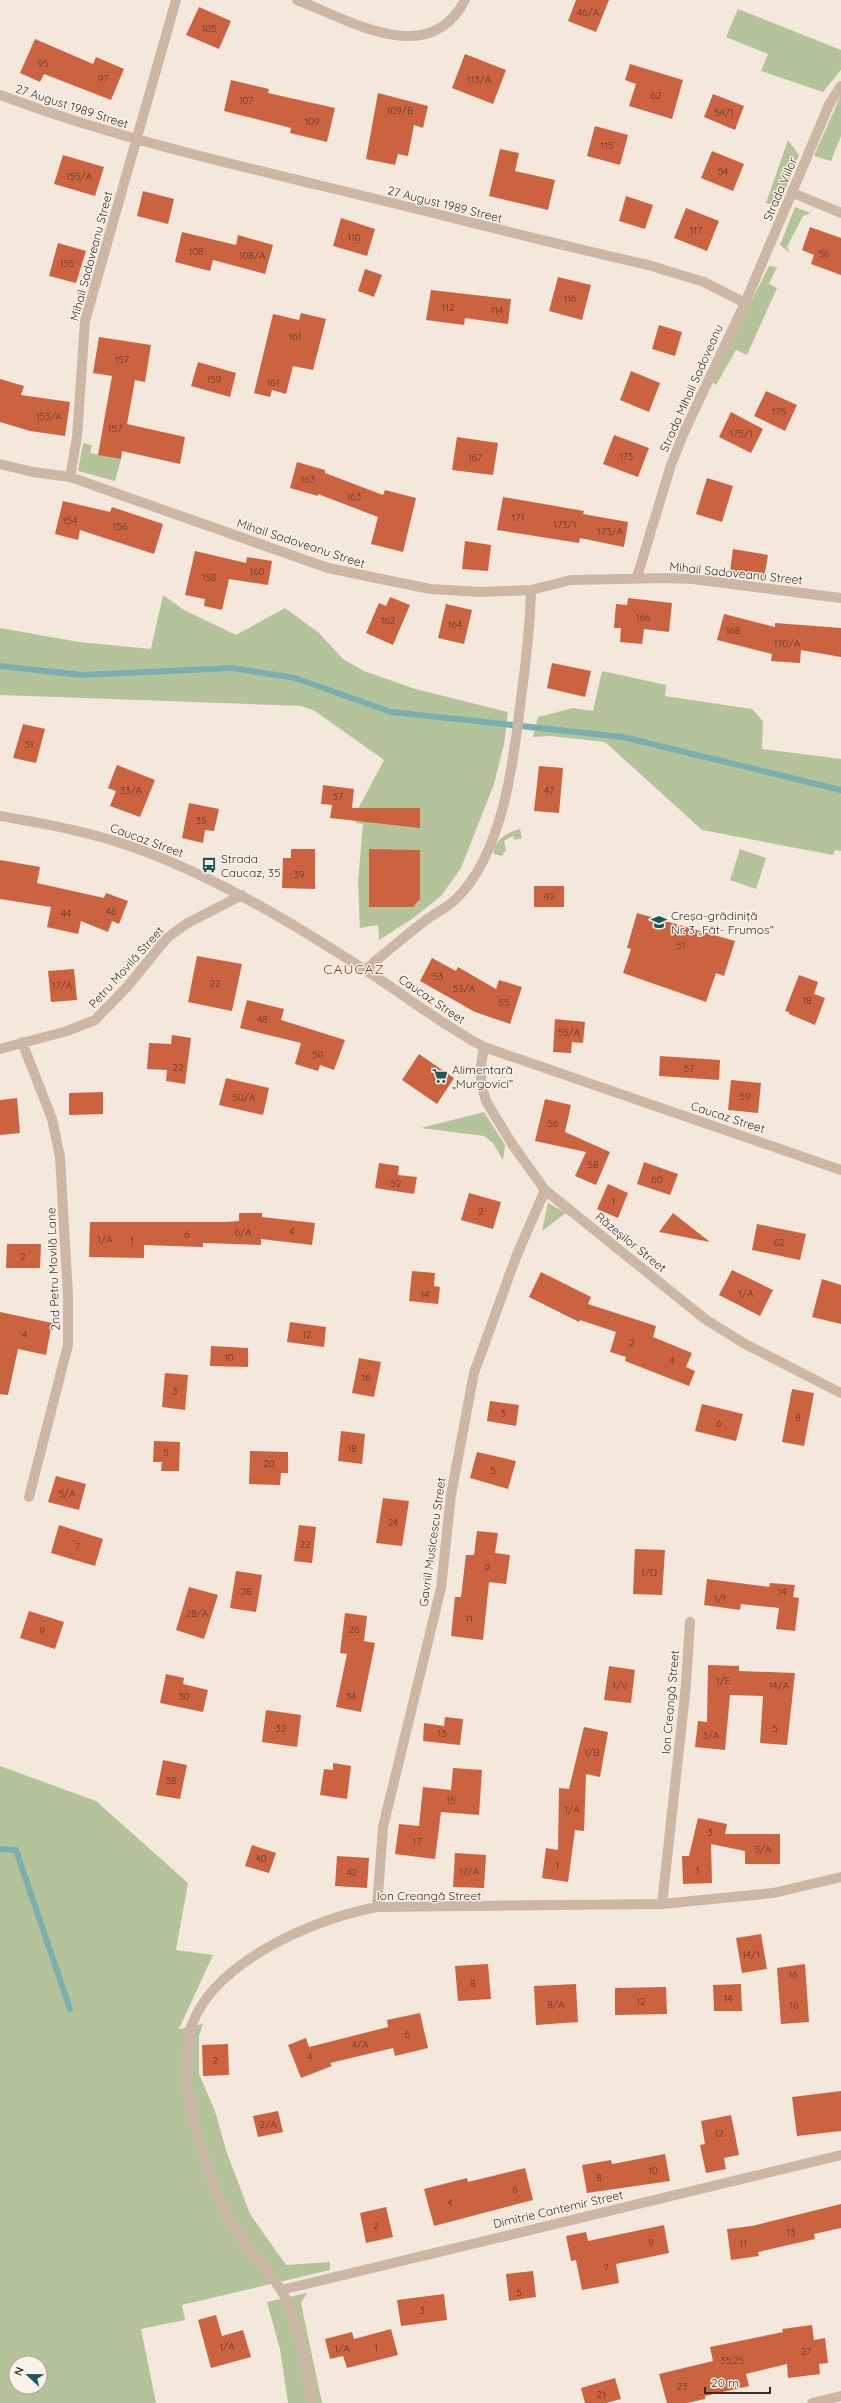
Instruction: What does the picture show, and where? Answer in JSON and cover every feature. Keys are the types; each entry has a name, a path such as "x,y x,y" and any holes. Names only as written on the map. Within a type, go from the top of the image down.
{"street":[{"name":"27 August 1989 Street","path":"136,140 176,0"},
{"path":"297,0 362,26 385,33 415,36 439,30 452,21 465,0"},
{"name":"Strada Viilor","path":"745,303 793,194 829,105 841,86"},
{"name":"27 August 1989 Street","path":"0,95 49,114 136,140 235,166 648,264 704,282 745,303"},
{"name":"Mihail Sadoveanu Street","path":"70,477 77,437 85,321 136,140"},
{"path":"793,194 841,213"},
{"name":"Strada Mihail Sadoveanu","path":"637,577 671,465 701,392 745,303"},
{"name":"Mihail Sadoveanu Street","path":"0,464 33,472 70,477 328,568 362,577 430,589 481,592 531,590 571,580 637,577 692,579 841,598"},
{"path":"365,970 407,934 455,900 470,882 481,863 498,822 510,780 517,737 530,627 531,590"},
{"name":"Caucaz Street","path":"0,816 48,824 140,849 242,895 365,970 458,1033 484,1047 841,1170"},
{"name":"Petru Movilă Street","path":"0,1049 67,1031 95,1020 127,987 167,938 186,924 242,895"},
{"name":"2nd Petru Movilă Lane","path":"22,1042 52,1119 60,1157 68,1296 68,1346 29,1497"},
{"name":"Răzeșilor Street","path":"484,1047 480,1065 481,1083 486,1101 512,1144 545,1190 705,1319 745,1344 841,1393"},
{"name":"Gavriil Musicescu Street","path":"376,1907 383,1827 441,1588 452,1495 474,1373 516,1257 545,1190"},
{"name":"Ion Creangă Street","path":"662,1904 686,1685 690,1622"},
{"name":"Ion Creangă Street","path":"312,2403 308,2375 298,2337 281,2290 239,2234 229,2218 214,2185 197,2132 186,2077 190,2028 204,2002 225,1979 247,1960 309,1926 346,1913 376,1907 662,1904 773,1893 841,1877"},
{"name":"Dimitrie Cantemir Street","path":"281,2290 841,2155"},
{"path":"812,2403 841,2396"}],"green space":[{"path":"738,9 841,50 841,70 823,92 761,71 768,54 726,37"},
{"path":"841,95 841,136 831,161 814,156"},
{"path":"788,140 799,155 779,206 766,203"},
{"path":"795,207 811,213 803,216 787,247 790,253 780,245"},
{"path":"769,266 777,267 769,284 777,288 747,355 736,350 716,385 711,381"},
{"path":"83,443 92,445 90,453 121,459 115,481 78,471"},
{"path":"163,595 184,610 236,635 285,608 319,633 343,659 364,671 415,689 508,712 504,744 494,784 461,868 441,896 412,919 379,940 378,925 360,928 358,882 363,824 356,823 357,811 384,760 315,711 301,706 0,695 0,628 79,642 151,649"},
{"path":"602,671 666,685 665,696 752,709 763,721 762,749 841,759 841,851 835,850 833,855 702,830 605,742 551,736 533,737 538,717 573,708 593,711"},
{"path":"520,829 522,838 514,840 513,836 504,841 506,850 502,856 494,854 494,849 502,837"},
{"path":"740,849 766,858 756,889 730,880"},
{"path":"484,1112 505,1145 503,1160 493,1143 484,1136 421,1128"},
{"path":"548,1203 566,1213 542,1231"},
{"path":"0,1766 96,1801 188,1883 176,1950 213,1955 179,2029 203,2024 199,2036 199,2074 215,2111 226,2150 250,2214 286,2265 330,2262 330,2270 182,2305 185,2320 141,2329 156,2403 0,2403"},
{"path":"307,2293 301,2303 322,2403 288,2403 280,2349 267,2302"}],"building":[{"path":"576,0 609,0 596,32 568,21"},
{"path":"199,7 231,21 219,49 186,35"},
{"path":"35,39 93,64 96,57 124,69 111,100 44,74 40,82 20,73"},
{"path":"465,54 506,70 493,104 452,88"},
{"path":"630,64 683,80 672,119 629,106 636,84 625,80"},
{"path":"231,80 269,89 268,93 335,108 327,142 290,133 291,128 224,111"},
{"path":"378,93 428,106 423,128 414,125 408,156 398,154 395,165 366,159"},
{"path":"713,94 744,106 735,130 704,117"},
{"path":"595,126 628,135 620,165 587,156"},
{"path":"500,149 519,153 515,171 555,180 548,210 489,196"},
{"path":"712,151 744,164 733,191 701,178"},
{"path":"63,155 104,167 95,196 54,184"},
{"path":"143,191 174,199 168,224 137,216"},
{"path":"626,196 653,205 645,229 619,221"},
{"path":"686,208 719,221 707,251 674,238"},
{"path":"341,218 375,229 367,256 333,246"},
{"path":"810,227 841,238 841,275 811,264 814,255 802,250"},
{"path":"182,232 236,245 238,235 273,245 265,274 213,260 210,271 175,262"},
{"path":"58,243 86,251 76,283 49,276"},
{"path":"365,269 382,275 374,297 358,291"},
{"path":"558,277 591,285 582,320 549,311"},
{"path":"431,290 511,299 508,324 465,318 464,325 426,320"},
{"path":"301,313 326,319 313,370 293,366 286,394 272,390 270,397 254,393 273,314 299,320"},
{"path":"659,325 682,332 675,356 652,349"},
{"path":"99,337 151,345 145,382 135,380 127,424 185,437 180,464 122,451 121,459 98,455 112,376 93,373"},
{"path":"198,362 236,373 230,397 191,386"},
{"path":"631,371 660,383 649,412 620,400"},
{"path":"0,379 24,386 21,395 70,402 65,436 30,431 0,422"},
{"path":"766,391 797,405 785,431 754,416"},
{"path":"731,412 763,429 751,453 719,437"},
{"path":"614,435 649,448 638,477 603,464"},
{"path":"457,437 498,443 493,475 452,470"},
{"path":"297,462 325,470 325,473 383,495 385,490 416,498 403,552 371,544 378,517 318,494 318,496 290,488"},
{"path":"707,478 733,486 722,522 696,514"},
{"path":"503,497 584,511 583,514 628,522 624,547 580,538 579,543 497,530"},
{"path":"63,501 110,512 112,507 163,524 154,554 80,530 78,540 55,534"},
{"path":"465,541 491,545 488,571 462,569"},
{"path":"733,549 768,555 764,578 730,572"},
{"path":"195,551 246,563 247,557 272,561 268,585 229,579 222,610 204,606 205,599 185,595"},
{"path":"390,597 410,605 393,645 366,633 379,603 386,606"},
{"path":"628,598 672,603 669,632 644,629 642,644 620,642 621,628 614,628 616,604 627,605"},
{"path":"446,604 472,610 464,644 438,638"},
{"path":"724,614 775,627 775,623 841,628 841,657 801,650 800,663 771,661 772,654 717,640"},
{"path":"552,663 591,671 585,697 547,688"},
{"path":"23,724 45,729 36,763 13,758"},
{"path":"117,765 155,780 140,817 110,806 116,791 108,788"},
{"path":"539,766 563,768 559,813 534,811"},
{"path":"323,785 354,789 352,808 420,808 420,828 330,818 332,805 321,804"},
{"path":"189,803 219,809 214,831 205,830 203,843 182,838"},
{"path":"291,849 315,849 315,889 282,888 283,858 291,858"},
{"path":"369,849 420,850 420,899 413,907 369,907"},
{"path":"0,860 40,867 37,883 104,898 106,893 128,901 119,924 112,921 108,932 81,921 78,934 47,927 51,907 0,899"},
{"path":"534,886 564,886 564,907 534,907"},
{"path":"637,913 735,941 724,976 716,973 706,1002 623,973 631,949 627,948"},
{"path":"197,956 242,964 232,1011 188,1002"},
{"path":"432,958 456,971 458,967 496,989 499,980 522,987 510,1024 475,1012 420,981"},
{"path":"74,969 77,1000 51,1002 48,971"},
{"path":"799,975 818,982 814,994 825,998 815,1025 785,1011"},
{"path":"247,1000 284,1009 281,1020 345,1040 334,1070 320,1065 318,1071 295,1064 301,1043 240,1028"},
{"path":"555,1019 585,1022 583,1043 572,1042 571,1053 553,1052"},
{"path":"172,1035 191,1038 185,1084 166,1081 167,1070 147,1069 149,1043 171,1044"},
{"path":"419,1054 454,1078 437,1104 402,1080"},
{"path":"660,1056 720,1060 719,1080 659,1076"},
{"path":"226,1078 269,1088 263,1115 219,1105"},
{"path":"731,1080 761,1083 758,1113 728,1110"},
{"path":"103,1092 103,1114 69,1115 69,1093"},
{"path":"17,1098 20,1133 0,1135 0,1100"},
{"path":"545,1099 571,1105 565,1132 610,1152 596,1185 575,1176 586,1152 535,1141"},
{"path":"644,1162 678,1174 670,1195 637,1184"},
{"path":"379,1163 399,1166 398,1175 417,1177 414,1194 375,1188"},
{"path":"608,1184 628,1193 618,1218 597,1209"},
{"path":"469,1193 501,1202 493,1229 461,1220"},
{"path":"239,1213 262,1213 262,1217 315,1223 312,1245 261,1239 261,1245 203,1243 203,1247 144,1245 144,1258 89,1257 90,1222 226,1222 239,1221"},
{"path":"673,1213 710,1242 659,1232"},
{"path":"757,1224 806,1234 800,1260 752,1250"},
{"path":"7,1244 41,1244 40,1268 6,1268"},
{"path":"732,1270 773,1290 760,1316 719,1295"},
{"path":"412,1271 435,1273 434,1286 440,1287 438,1304 409,1301"},
{"path":"541,1272 591,1297 588,1304 656,1326 653,1337 692,1353 686,1367 695,1371 689,1386 625,1361 626,1357 610,1352 616,1332 580,1320 579,1322 529,1297"},
{"path":"822,1279 841,1285 841,1324 812,1317"},
{"path":"0,1312 52,1323 46,1355 18,1349 8,1395 0,1394"},
{"path":"290,1322 326,1327 324,1347 287,1342"},
{"path":"211,1346 248,1348 248,1367 210,1366"},
{"path":"359,1358 381,1362 374,1397 352,1393"},
{"path":"165,1373 188,1375 185,1410 162,1407"},
{"path":"792,1389 814,1393 804,1446 782,1442"},
{"path":"490,1401 519,1405 516,1426 487,1421"},
{"path":"702,1404 743,1414 736,1441 695,1431"},
{"path":"341,1431 365,1434 362,1464 338,1461"},
{"path":"154,1441 180,1442 179,1471 161,1471 162,1462 153,1462"},
{"path":"250,1451 288,1452 288,1473 281,1473 280,1485 249,1484"},
{"path":"477,1452 516,1461 508,1489 470,1478"},
{"path":"56,1476 86,1484 79,1510 48,1502"},
{"path":"383,1498 409,1501 402,1546 376,1543"},
{"path":"59,1525 103,1539 95,1566 51,1553"},
{"path":"299,1525 316,1527 312,1563 294,1561"},
{"path":"477,1531 498,1533 495,1553 510,1555 506,1584 489,1582 483,1640 451,1636 455,1597 461,1597 466,1555 474,1555"},
{"path":"635,1549 665,1550 662,1595 633,1594"},
{"path":"236,1571 262,1575 256,1612 230,1608"},
{"path":"707,1579 769,1587 770,1583 795,1585 793,1597 799,1598 795,1631 776,1629 779,1608 741,1604 740,1610 704,1605"},
{"path":"189,1587 218,1595 204,1639 176,1630"},
{"path":"29,1611 64,1622 55,1649 20,1638"},
{"path":"345,1613 367,1616 364,1641 375,1643 361,1712 336,1707 347,1654 340,1653"},
{"path":"708,1665 739,1666 739,1671 795,1673 787,1745 760,1743 763,1696 730,1695 725,1750 695,1747 698,1721 707,1722"},
{"path":"609,1666 635,1670 631,1703 604,1700"},
{"path":"166,1674 184,1678 183,1684 208,1690 203,1712 160,1703"},
{"path":"266,1710 301,1715 297,1747 262,1742"},
{"path":"445,1717 463,1719 460,1745 423,1741 424,1723 444,1726"},
{"path":"584,1727 608,1732 600,1777 586,1774 584,1831 575,1830 568,1882 542,1878 546,1848 558,1850 559,1788 569,1789"},
{"path":"163,1760 187,1765 180,1799 156,1795"},
{"path":"333,1763 351,1766 347,1799 320,1795 324,1769 333,1770"},
{"path":"453,1768 482,1770 479,1815 441,1812 435,1859 395,1854 399,1824 419,1826 423,1787 451,1790"},
{"path":"698,1818 727,1824 725,1834 780,1834 780,1864 745,1864 745,1851 711,1844 712,1883 683,1884 682,1856 689,1856"},
{"path":"252,1845 276,1853 269,1873 245,1866"},
{"path":"455,1853 486,1855 484,1888 453,1887"},
{"path":"337,1856 369,1858 367,1888 335,1886"},
{"path":"761,1934 767,1969 742,1973 736,1938"},
{"path":"488,1964 491,1999 458,2001 455,1966"},
{"path":"805,1964 809,2022 781,2024 777,1968"},
{"path":"576,1984 578,2022 536,2025 534,1986"},
{"path":"741,1984 742,2011 714,2011 713,1985"},
{"path":"666,1987 667,2014 615,2015 615,1988"},
{"path":"420,2013 428,2048 395,2056 393,2048 330,2063 332,2066 301,2078 288,2045 306,2038 309,2047 388,2027 387,2020"},
{"path":"228,2044 229,2075 203,2076 202,2045"},
{"path":"841,2091 841,2131 797,2136 792,2097"},
{"path":"278,2111 283,2132 258,2137 253,2116"},
{"path":"731,2115 739,2155 724,2158 726,2169 706,2173 700,2145 705,2144 701,2121"},
{"path":"665,2154 670,2181 587,2193 582,2165 611,2160 612,2164"},
{"path":"525,2168 533,2200 434,2226 424,2189 467,2178 468,2182"},
{"path":"841,2204 841,2228 814,2234 815,2239 758,2252 759,2256 731,2260 727,2229 752,2226"},
{"path":"386,2207 393,2237 366,2243 360,2213"},
{"path":"664,2225 669,2253 616,2264 619,2283 582,2290 576,2260 571,2261 566,2236 586,2232 588,2241"},
{"path":"533,2271 536,2297 509,2301 506,2274"},
{"path":"444,2294 447,2320 401,2326 397,2300"},
{"path":"216,2315 222,2336 243,2330 251,2357 211,2368 198,2320"},
{"path":"812,2325 814,2340 825,2338 828,2363 819,2364 820,2374 788,2378 787,2364 746,2374 749,2386 705,2396 705,2399 687,2403 667,2403 659,2374 713,2361 710,2347 783,2332 782,2329"},
{"path":"391,2329 398,2355 347,2368 343,2356 330,2359 325,2339 352,2332 354,2339"},
{"path":"615,2378 621,2399 606,2403 585,2403 581,2388"}],"waterway":[{"path":"0,666 82,675 232,668 295,678 391,712 623,737 841,790"},
{"path":"0,1849 16,1850 70,2009"}],"place":[{"name":"Strada Caucaz, 35","path":"209,865"},
{"name":"Creşa-grădiniţă Nr. 3 „Făt- Frumos”","path":"659,922"},
{"name":"Alimentară „Murgovici”","path":"440,1076"}],"district":[{"name":"CAUCAZ","path":"354,969"}]}
